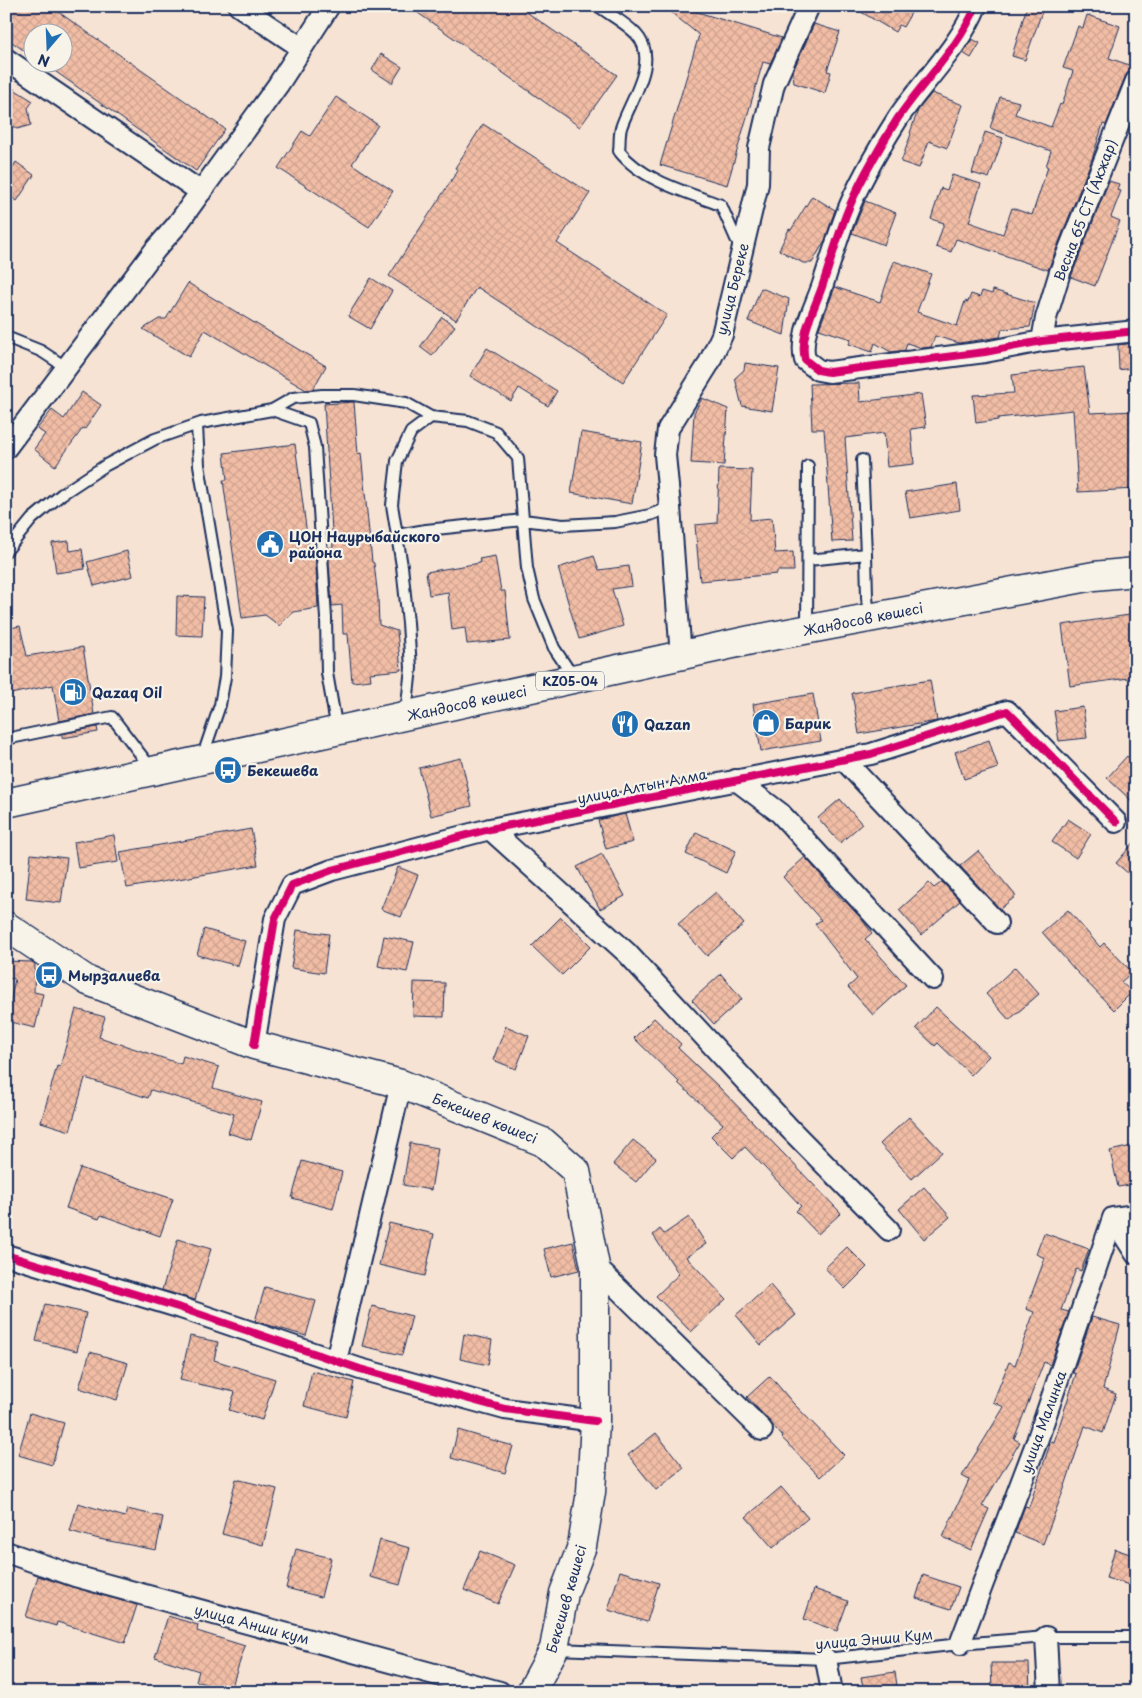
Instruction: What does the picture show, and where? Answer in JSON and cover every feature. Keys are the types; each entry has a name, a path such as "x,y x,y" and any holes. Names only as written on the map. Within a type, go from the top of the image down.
{"main road":[{"name":"Жандосов көшесі","path":"6,804 751,640 1094,576 1136,572"},
{"name":"Бекешев көшесі","path":"6,926 88,981 254,1044 401,1084 542,1142 576,1171 595,1266 595,1421 591,1492 582,1546 564,1593 554,1649 531,1692"}],"street":[{"path":"239,6 302,48"},
{"path":"6,448 201,192 278,85 328,6"},
{"name":"улица Береке","path":"680,657 665,455 668,429 708,365 722,335 758,184 760,148 774,84 809,6"},
{"path":"976,6 969,25 908,104 870,165 846,214 807,327 802,351 804,360 818,370 829,372 985,352 1042,341 1136,331"},
{"path":"6,60 201,192"},
{"name":"Весна 65 СТ (Акжар)","path":"1042,341 1046,318 1060,272 1136,81"},
{"name":"улица Алтын Алма","path":"254,1044 275,919 292,885 332,870 490,829 871,754 1007,711 1116,822"},
{"path":"843,759 997,923"},
{"path":"736,780 780,813 933,979"},
{"path":"490,829 627,953 789,1128 889,1230"},
{"path":"336,1361 401,1084"},
{"path":"1136,1214 1113,1218 1136,1254"},
{"name":"улица Малинка","path":"960,1644 1037,1441 1113,1218"},
{"path":"6,1255 182,1308 360,1369 505,1409 595,1421"},
{"path":"595,1266 762,1430"},
{"name":"улица Анши кум","path":"6,1552 76,1576 500,1692"},
{"path":"1046,1637 1049,1692"},
{"path":"826,1660 832,1692"}],"lane":[{"path":"598,6 636,34 642,46 646,63 642,80 621,130 619,151 628,162 644,173 720,205 742,251"},
{"path":"6,337 41,351 67,368"},
{"path":"6,551 32,519 62,494 106,465 155,439 197,425 272,410 293,398 322,395 354,395 406,403 431,417 468,421 496,432 518,458 527,568 534,599 554,648 566,666 572,680"},
{"path":"272,410 309,423 315,446 326,618 327,673 337,731"},
{"path":"405,716 410,668 408,623 392,505 397,461 410,432 431,417"},
{"path":"197,425 198,465 227,632 225,677 220,705 201,760"},
{"path":"862,460 867,597 870,618"},
{"path":"807,630 808,466"},
{"path":"397,535 426,530 523,520 563,525 615,522 650,515 670,506"},
{"path":"808,560 866,554"},
{"path":"6,739 112,717 154,771"},
{"name":"улица Энши Кум","path":"554,1649 826,1660 960,1644 1046,1637 1136,1637"}],"building":[{"path":"6,6 50,6 225,129 196,171 56,72 72,72 72,22 22,22 22,49 6,38"},
{"path":"408,6 518,6 617,75 580,127"},
{"path":"663,6 678,6 782,38 770,64 763,62 727,185 660,165 699,35"},
{"path":"851,6 915,6 903,27 899,25 895,32"},
{"path":"1027,6 1044,6 1025,60 1012,56"},
{"path":"1087,15 1120,26 1109,58 1132,66 1125,77 1106,125 1103,124 1092,159 1048,270 956,239 951,252 936,247 944,223 931,219 941,188 947,190 952,175 981,184 969,222 1003,234 1012,208 1032,215 1048,167 1046,166 1051,151 990,128 1000,97 1019,102 1015,114 1051,127 1060,104 1062,105 1073,71 1063,68 1078,26 1083,28"},
{"path":"814,24 840,32 827,71 831,72 825,93 794,83 793,71"},
{"path":"972,39 980,43 971,58 963,53"},
{"path":"381,54 402,67 392,83 372,70"},
{"path":"6,84 33,101 28,108 31,125 17,129 6,122"},
{"path":"932,93 963,105 947,148 929,141 919,168 901,162 918,110"},
{"path":"336,97 378,125 352,164 393,191 369,227 278,168 302,131 310,136"},
{"path":"483,124 590,193 557,243 667,315 623,382 477,287 456,320 389,276 458,170 455,168"},
{"path":"985,132 1003,138 989,178 972,173"},
{"path":"16,162 34,175 17,201 6,193 6,178"},
{"path":"1109,181 1119,184 1117,190 1121,191 1111,217 1120,221 1095,286 1071,277"},
{"path":"812,196 835,210 825,240 812,263 803,263 779,250 789,229 791,230"},
{"path":"865,201 896,213 884,245 852,233"},
{"path":"894,261 931,274 917,312 957,326 965,301 968,302 971,294 980,297 982,291 992,294 993,290 1035,303 1030,327 1002,329 1000,337 959,343 935,336 931,347 922,348 907,343 905,350 891,352 875,343 872,352 849,344 851,339 819,329 835,287 880,302"},
{"path":"371,278 392,291 370,329 348,316"},
{"path":"188,283 326,366 313,389 306,390 205,330 189,357 143,329 159,319 166,319"},
{"path":"761,288 789,299 784,335 748,321"},
{"path":"442,317 455,326 432,356 420,347"},
{"path":"1134,343 1136,367 1119,370 1118,345"},
{"path":"487,348 557,391 548,406 519,388 511,401 470,376"},
{"path":"745,363 779,368 772,411 742,406 735,378 744,370"},
{"path":"1084,367 1090,413 1136,411 1136,489 1078,492 1073,410 998,418 998,420 976,423 973,395 1014,393 1012,375"},
{"path":"859,383 860,402 921,394 926,427 911,429 914,464 887,467 884,433 845,438 852,541 832,542 824,429 812,429 810,384"},
{"path":"82,392 101,405 85,429 83,428 55,466 34,449 45,434 37,429 52,410 64,419"},
{"path":"702,398 728,409 724,465 691,463 694,413"},
{"path":"354,402 358,454 361,453 372,562 374,563 378,598 379,625 397,631 401,670 370,673 371,680 352,682 348,634 343,634 342,605 332,606 328,548 333,547 324,404"},
{"path":"581,432 642,442 632,504 571,493"},
{"name":"ЦОН Наурыбайского района","path":"295,444 309,550 315,549 318,608 293,612 280,626 265,615 242,618 223,480 227,480 224,453"},
{"path":"719,469 752,470 750,520 772,518 775,553 793,552 794,571 777,571 777,574 700,581 695,525 717,523"},
{"path":"957,484 960,510 910,518 905,492"},
{"path":"69,541 70,551 82,549 85,569 56,573 52,543"},
{"path":"127,551 133,576 94,586 87,562"},
{"path":"495,556 501,591 505,591 510,640 467,644 465,628 452,630 448,592 429,595 426,572 480,563 479,559"},
{"path":"594,556 599,570 629,566 632,586 612,589 623,626 579,639 558,568"},
{"path":"177,596 204,597 202,636 176,635"},
{"path":"1136,614 1136,677 1070,686 1062,625"},
{"path":"20,626 27,656 83,647 94,714 59,721 53,685 6,695 6,629"},
{"path":"930,680 937,721 859,734 852,693"},
{"path":"813,694 821,741 761,751 753,704"},
{"path":"1083,707 1087,738 1059,741 1054,711"},
{"path":"97,727 98,732 62,738 62,734"},
{"path":"989,740 998,768 964,779 955,752"},
{"path":"1127,756 1136,764 1136,805 1107,778"},
{"path":"461,758 472,806 431,816 419,768"},
{"path":"840,799 862,824 840,843 818,818"},
{"path":"625,814 633,842 606,849 598,820"},
{"path":"1068,819 1091,834 1076,858 1052,842"},
{"path":"251,829 258,865 127,888 120,852"},
{"path":"696,832 736,851 726,873 686,854"},
{"path":"114,835 118,862 78,868 74,842"},
{"path":"1136,840 1136,880 1116,863"},
{"path":"978,851 1016,896 1000,909 960,866"},
{"path":"31,854 67,858 61,903 26,899"},
{"path":"602,854 625,896 600,909 577,867"},
{"path":"805,857 844,902 860,917 872,933 865,939 906,985 873,1015 848,987 857,979 815,924 821,920 783,877"},
{"path":"398,867 418,875 401,917 381,909"},
{"path":"942,882 960,901 921,935 899,910 929,883 934,888"},
{"path":"716,892 744,924 707,956 678,924"},
{"path":"1068,910 1100,947 1104,943 1132,972 1121,982 1132,992 1114,1010 1075,970 1042,932"},
{"path":"561,917 591,946 562,975 532,946"},
{"path":"204,929 245,941 238,966 197,955"},
{"path":"297,930 329,934 324,973 291,968"},
{"path":"384,936 414,942 407,972 378,966"},
{"path":"6,961 32,962 35,964 34,992 43,994 35,1028 6,1021 15,979 6,978"},
{"path":"1015,967 1039,994 1009,1020 986,994"},
{"path":"721,974 742,999 714,1024 692,1000"},
{"path":"414,982 445,983 444,1017 413,1016"},
{"path":"936,1007 989,1056 971,1075 938,1043 935,1046 916,1028"},
{"path":"76,1009 105,1017 99,1037 181,1064 183,1056 219,1067 213,1088 262,1102 251,1140 228,1133 234,1114 151,1090 148,1098 85,1078 70,1131 41,1122 57,1066 60,1067"},
{"path":"654,1018 681,1044 678,1048 718,1086 841,1213 818,1234 796,1211 801,1206 745,1147 733,1158 711,1136 723,1124 678,1083 634,1038"},
{"path":"506,1026 529,1036 516,1069 493,1060"},
{"path":"909,1117 942,1152 912,1179 880,1144"},
{"path":"633,1140 656,1158 636,1182 613,1164"},
{"path":"410,1143 438,1148 431,1190 403,1185"},
{"path":"1136,1145 1136,1184 1118,1187 1110,1151"},
{"path":"302,1161 342,1172 333,1209 292,1198"},
{"path":"80,1168 173,1199 160,1236 101,1215 99,1219 66,1208"},
{"path":"924,1187 950,1217 924,1239 899,1209"},
{"path":"689,1217 706,1244 686,1257 726,1299 691,1332 656,1296 679,1274 653,1235 660,1229 664,1234"},
{"path":"389,1223 434,1234 425,1276 379,1265"},
{"path":"1044,1233 1089,1249 1081,1271 1076,1269 1061,1310 1069,1312 1050,1365 1044,1362 1014,1439 1020,1442 982,1506 989,1509 971,1550 943,1537 969,1480 962,1476 1004,1407 993,1402 1009,1362 1015,1365 1034,1312 1026,1309 1045,1258 1036,1254"},
{"path":"178,1239 211,1249 195,1300 162,1290"},
{"path":"573,1242 579,1270 551,1277 544,1249"},
{"path":"847,1247 867,1267 845,1289 825,1268"},
{"path":"770,1285 796,1315 761,1345 736,1315"},
{"path":"265,1287 316,1301 306,1336 255,1321"},
{"path":"45,1304 86,1313 77,1351 36,1341"},
{"path":"372,1306 412,1316 402,1355 362,1346"},
{"path":"1092,1317 1120,1325 1103,1389 1116,1394 1103,1433 1085,1426 1043,1544 1015,1533 1025,1506 1029,1507 1051,1441 1054,1442 1076,1374 1073,1373"},
{"path":"464,1334 492,1340 488,1365 460,1359"},
{"path":"190,1336 218,1342 214,1360 275,1379 262,1420 229,1410 235,1392 180,1380"},
{"path":"90,1352 128,1363 117,1400 79,1388"},
{"path":"312,1371 354,1382 346,1417 304,1406"},
{"path":"770,1376 793,1403 844,1455 820,1477 782,1438 747,1397"},
{"path":"30,1413 64,1423 52,1465 18,1455"},
{"path":"458,1430 513,1446 505,1473 451,1458"},
{"path":"656,1433 684,1468 656,1490 628,1455"},
{"path":"236,1479 277,1489 263,1545 222,1534"},
{"path":"781,1487 808,1518 773,1548 746,1517"},
{"path":"78,1503 125,1517 127,1509 163,1517 156,1550 99,1539 70,1531"},
{"path":"380,1540 410,1548 400,1585 370,1577"},
{"path":"296,1549 331,1558 321,1597 286,1588"},
{"path":"1115,1549 1136,1556 1136,1587 1106,1578"},
{"path":"480,1551 515,1565 498,1604 464,1590"},
{"path":"620,1571 659,1583 647,1622 608,1610"},
{"path":"923,1575 959,1587 951,1609 916,1598"},
{"path":"38,1576 137,1605 125,1643 57,1622 56,1626 26,1617"},
{"path":"814,1589 848,1601 837,1631 804,1619"},
{"path":"168,1616 198,1625 197,1631 245,1646 230,1692 196,1681 199,1671 155,1657"},
{"path":"991,1663 1029,1663 1030,1692 992,1692"},
{"path":"895,1672 898,1692 864,1692 861,1677"}],"cycle path":[{"path":"976,6 960,36 898,118 863,177 851,202 808,323 804,342 805,360 818,370 829,372 985,352 1042,341 1136,331"},
{"path":"254,1045 275,919 292,885 332,870 490,829 871,754 1007,711 1116,822"},
{"path":"6,1255 181,1308 360,1369 505,1409 595,1421"}],"place":[{"name":"ЦОН Наурыбайского района","path":"270,544"},
{"name":"Qazaq Oil","path":"73,692"},
{"name":"Барик","path":"766,723"},
{"name":"Qazan","path":"625,724"},
{"name":"Бекешева","path":"228,770"},
{"name":"Мырзалиева","path":"49,975"}]}
